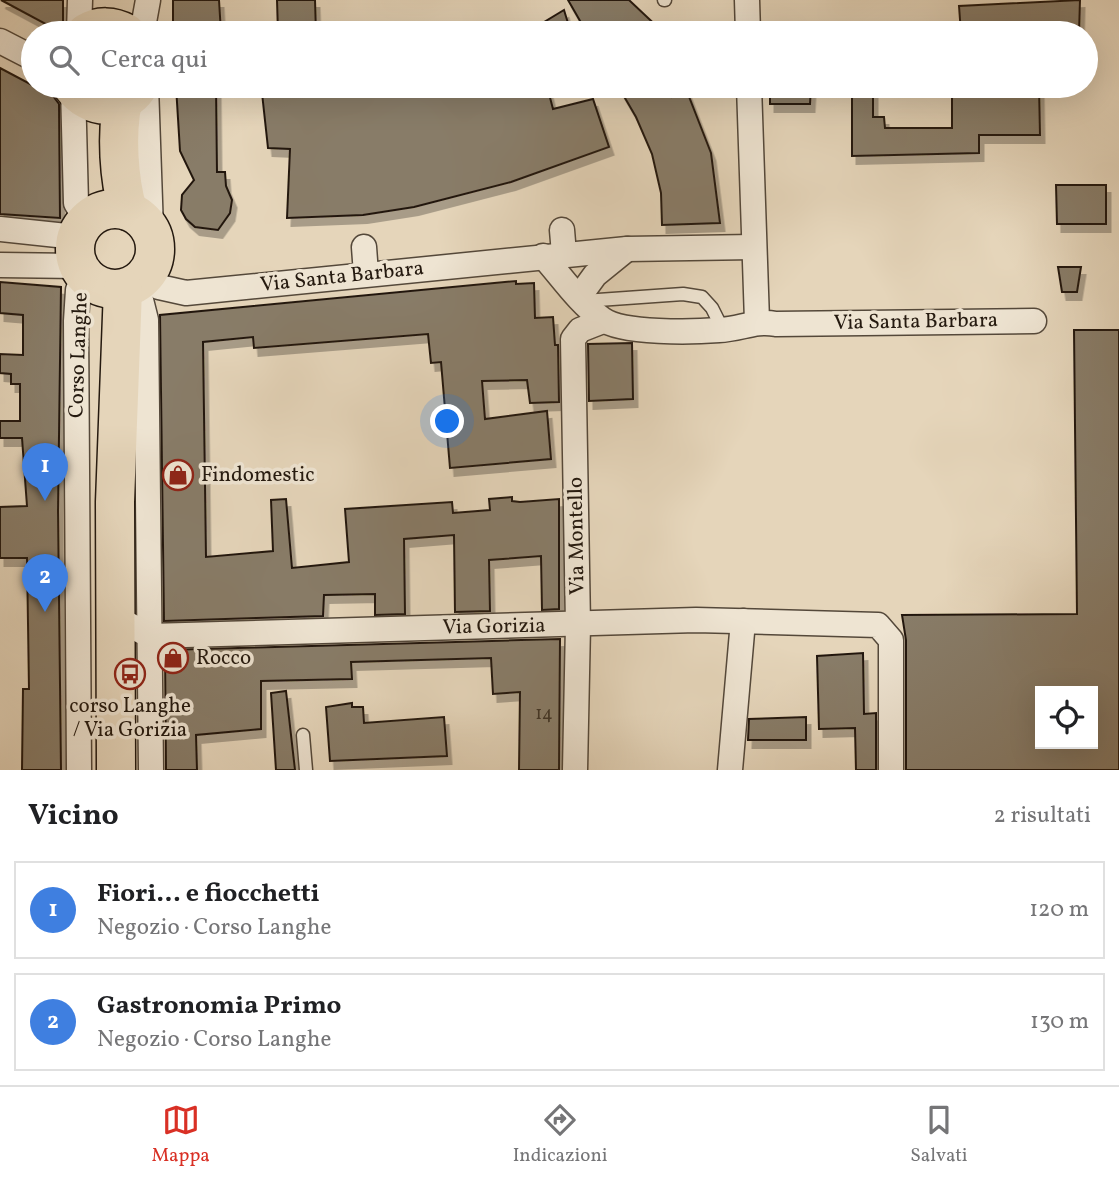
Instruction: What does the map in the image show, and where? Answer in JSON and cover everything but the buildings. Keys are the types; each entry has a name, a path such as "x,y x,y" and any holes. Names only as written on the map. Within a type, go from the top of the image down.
{"main road":[{"name":"Corso Langhe","path":"106,98 99,122 101,198 110,253 115,502 116,770"}],"street":[{"path":"106,21 148,0"},
{"path":"747,0 748,21"},
{"path":"0,39 21,40"},
{"path":"0,39 21,51"},
{"path":"108,98 110,253"},
{"path":"749,98 757,321"},
{"path":"0,229 110,253"},
{"path":"364,247 366,274"},
{"path":"556,247 582,299 603,321"},
{"name":"Via Santa Barbara","path":"110,253 159,287 186,293 366,274 556,247 753,247"},
{"path":"582,299 595,275 626,249"},
{"path":"0,265 110,253"},
{"name":"Corso Langhe","path":"79,770 76,321 78,290 110,253 146,320 151,770"},
{"name":"Via Santa Barbara","path":"603,321 637,329 723,330 740,329 757,321 776,324 1034,321"},
{"name":"Via Montello","path":"575,770 578,625 573,339 580,330 603,321"},
{"name":"Via Gorizia","path":"115,617 150,636 743,621 878,625 891,639 891,770"},
{"path":"730,770 743,621"}],"lane":[{"path":"582,299 683,294 702,297 712,308 723,330"},
{"path":"303,735 306,770"}],"place":[{"name":"Findomestic","path":"178,475"},
{"name":"Fiori... e fiocchetti","path":"45,501"},
{"name":"Gastronomia Primo","path":"45,612"},
{"name":"Rocco","path":"173,658"},
{"name":"corso Langhe / Via Gorizia","path":"130,674"}]}
